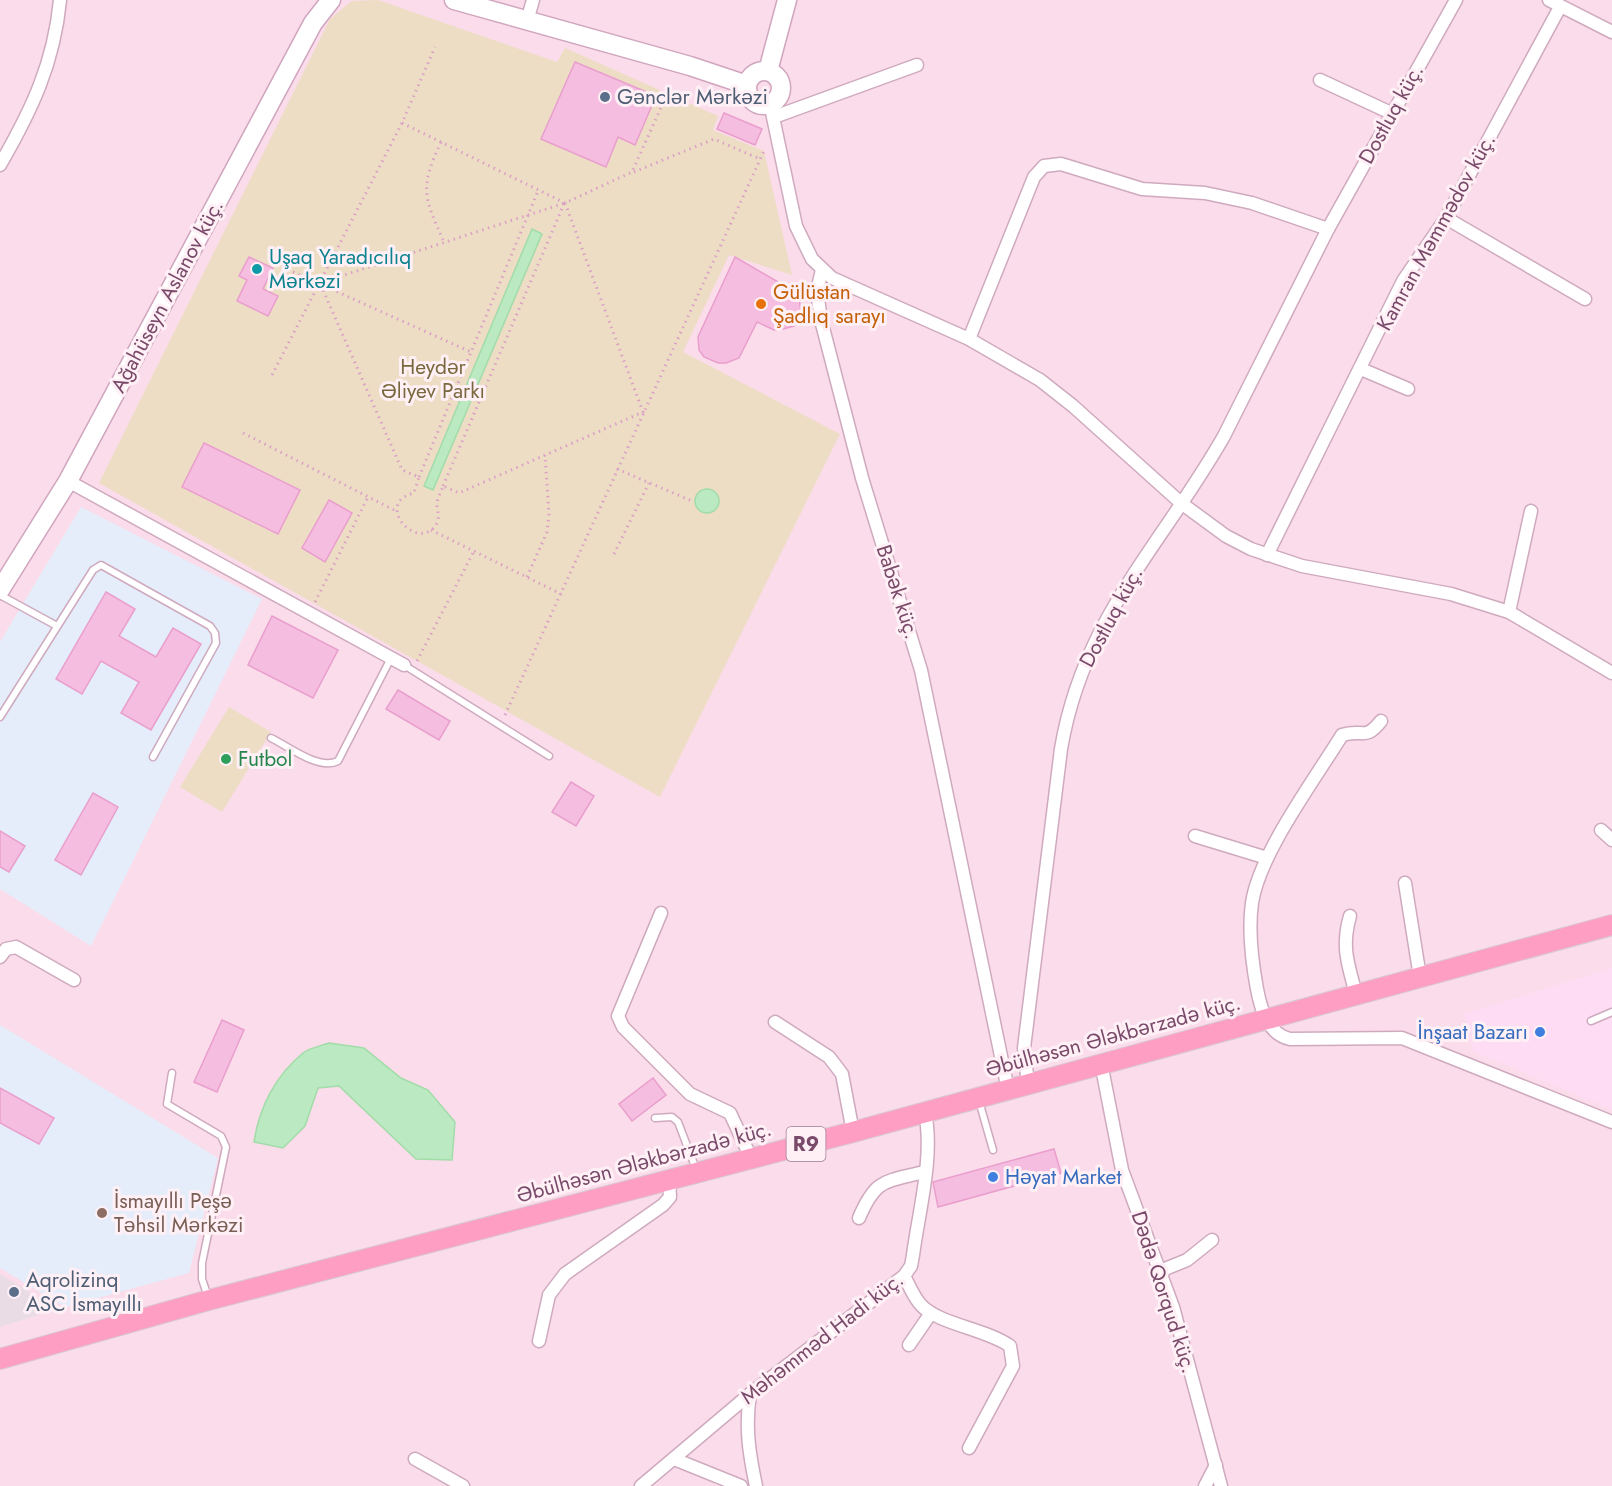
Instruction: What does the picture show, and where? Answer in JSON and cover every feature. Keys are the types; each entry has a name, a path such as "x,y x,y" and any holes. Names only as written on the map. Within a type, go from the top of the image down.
{"main road":[{"name":"Əbülhəsən Ələkbərzadə küç.","path":"0,1359 210,1300 853,1132 1612,925"}],"street":[{"path":"0,165 23,126 51,57 60,0"},
{"name":"Ağahüseyn Aslanov küç.","path":"0,590 68,481 308,33 331,0"},
{"path":"454,0 690,66 747,85"},
{"path":"527,21 533,0"},
{"path":"768,71 787,0"},
{"name":"Dostluq küç.","path":"1028,1084 1024,1048 1064,726 1094,640 1137,565 1181,503 1224,436 1328,230 1456,0"},
{"path":"1555,3 1612,32"},
{"name":"Kamran Məmmədov küç.","path":"1267,555 1403,281 1446,218 1555,3"},
{"path":"917,65 772,110 753,101 748,94 747,85 751,77 759,72 768,71 776,76 780,83 772,110 796,226 806,250 822,270 846,285 969,339 1040,380 1073,406 1181,503 1226,536 1267,555 1302,566 1451,594 1509,612 1612,673"},
{"path":"1320,80 1391,114"},
{"path":"969,339 1034,177 1044,166 1061,164 1142,189 1205,193 1252,203 1328,230"},
{"path":"1446,218 1585,299"},
{"name":"Babək küç.","path":"822,270 817,291 821,320 868,498 913,637 1008,1090"},
{"path":"1361,369 1408,389"},
{"path":"68,481 408,668"},
{"path":"1509,612 1531,511"},
{"path":"1381,721 1371,732 1365,734 1353,732 1342,735 1267,858 1252,902 1251,938 1258,995 1266,1019 1275,1033 1290,1039 1402,1038 1612,1122"},
{"path":"1601,830 1612,840"},
{"path":"1195,836 1267,858"},
{"path":"1405,883 1420,977"},
{"path":"661,913 618,1016 623,1027 678,1085 690,1094 730,1113 751,1158"},
{"path":"1350,916 1344,937 1345,950 1356,994"},
{"path":"0,957 6,949 16,947 74,980"},
{"path":"775,1022 829,1057 842,1074 853,1132"},
{"name":"Dədə Qorqud küç.","path":"1101,1063 1122,1170 1173,1308 1221,1486"},
{"name":"Məhəmməd Hadi küç.","path":"641,1486 750,1394 904,1276 911,1266 924,1172 927,1144 925,1112"},
{"path":"859,1218 868,1197 883,1182 924,1172"},
{"path":"539,1341 549,1295 565,1274 663,1205 669,1197 669,1180"},
{"path":"1160,1271 1187,1260 1212,1240"},
{"path":"904,1276 920,1305 931,1312 999,1338 1011,1346 1014,1356 1009,1375 969,1448"},
{"path":"909,1345 931,1312"},
{"path":"750,1394 746,1420 747,1442 756,1486"},
{"path":"415,1459 463,1486"},
{"path":"674,1459 741,1486"},
{"path":"1205,1486 1216,1465"}],"lane":[{"path":"0,717 93,570 100,565 115,571 210,626 215,633 216,643 153,757"},
{"path":"0,595 57,626"},
{"path":"271,738 320,763 331,765 338,761 391,658"},
{"path":"408,668 549,756"},
{"path":"1591,1021 1612,1012"},
{"path":"172,1073 166,1104 221,1136 226,1147 202,1263 202,1279 210,1300"},
{"path":"978,1098 993,1150"},
{"path":"655,1118 672,1117 678,1122 697,1173"}],"path":[{"path":"272,375 402,123 435,47"},
{"path":"632,172 668,92"},
{"path":"402,123 565,203 643,412"},
{"path":"320,283 528,213 565,203 632,172 714,139 760,159"},
{"path":"441,142 426,180 426,201 444,242"},
{"path":"500,725 764,151"},
{"path":"538,190 414,493 405,495 399,502 398,512 401,523 407,530 419,532 431,530 561,594"},
{"path":"431,530 439,514 436,502 565,203"},
{"path":"282,267 471,352"},
{"path":"320,283 402,470 419,477"},
{"path":"443,486 459,493 643,412"},
{"path":"243,433 398,512"},
{"path":"527,577 547,532 549,514 544,455"},
{"path":"617,469 692,501"},
{"path":"614,555 650,483"},
{"path":"309,614 368,497"},
{"path":"408,668 474,551"}],"shaded area":[{"path":"0,0 1612,0 1612,1486 0,1486"},
{"path":"532,229 542,234 433,490 424,486"},
{"path":"707,489 712,490 718,496 718,506 712,512 707,513 702,512 696,506 695,501 696,496 702,490"},
{"path":"81,507 262,599 91,946 0,889 0,642"},
{"name":"İnşaat Bazarı","path":"1612,968 1612,1110 1473,1051 1464,1014"},
{"name":"İsmayıllı Peşə Təhsil Mərkəzi","path":"0,1025 218,1158 189,1273 65,1307 0,1268"},
{"path":"329,1043 364,1048 401,1078 428,1090 455,1122 452,1160 416,1159 339,1086 318,1088 305,1126 283,1148 254,1142 264,1105 284,1072 306,1051"},
{"name":"Aqrolizinq ASC İsmayıllı","path":"0,1274 57,1309 0,1327"}],"green space":[{"name":"Heydər Əliyev Parkı","path":"378,0 557,62 565,48 718,116 713,130 764,151 792,275 729,255 683,352 840,434 660,797 99,483 330,19 352,1"},
{"name":"Futbol","path":"229,707 271,732 222,812 180,787"}],"building":[{"path":"575,62 656,96 635,145 618,137 606,167 541,139"},
{"path":"724,113 762,129 755,145 717,129"},
{"path":"249,257 273,268 263,289 278,296 268,316 237,301 247,280 239,276"},
{"path":"735,257 792,290 799,297 801,313 794,326 783,329 774,330 757,322 739,358 726,363 718,363 704,357 699,350 698,337"},
{"path":"204,443 300,490 278,534 182,487"},
{"path":"329,500 352,513 325,562 302,548"},
{"path":"106,592 135,609 119,636 156,657 173,628 201,644 151,730 121,713 139,682 101,661 82,694 56,679"},
{"path":"272,616 338,650 313,698 248,665"},
{"path":"398,690 450,721 439,740 386,709"},
{"path":"571,782 594,796 576,826 552,812"},
{"path":"93,793 118,807 81,875 55,860"},
{"path":"0,831 25,846 9,872 0,867"},
{"path":"222,1020 244,1030 217,1092 194,1082"},
{"path":"653,1078 666,1095 632,1121 619,1104"},
{"path":"0,1088 54,1118 39,1144 0,1123"},
{"path":"1054,1149 1061,1173 938,1207 933,1182"}],"place":[{"name":"Gənclər Mərkəzi","path":"605,97"},
{"name":"Uşaq Yaradıcılıq Mərkəzi","path":"257,269"},
{"name":"Gülüstan Şadlıq sarayı","path":"761,304"},
{"name":"Futbol","path":"226,759"},
{"name":"İnşaat Bazarı","path":"1540,1032"},
{"name":"Həyat Market","path":"993,1177"},
{"name":"İsmayıllı Peşə Təhsil Mərkəzi","path":"102,1213"},
{"name":"Aqrolizinq ASC İsmayıllı","path":"14,1292"}]}
